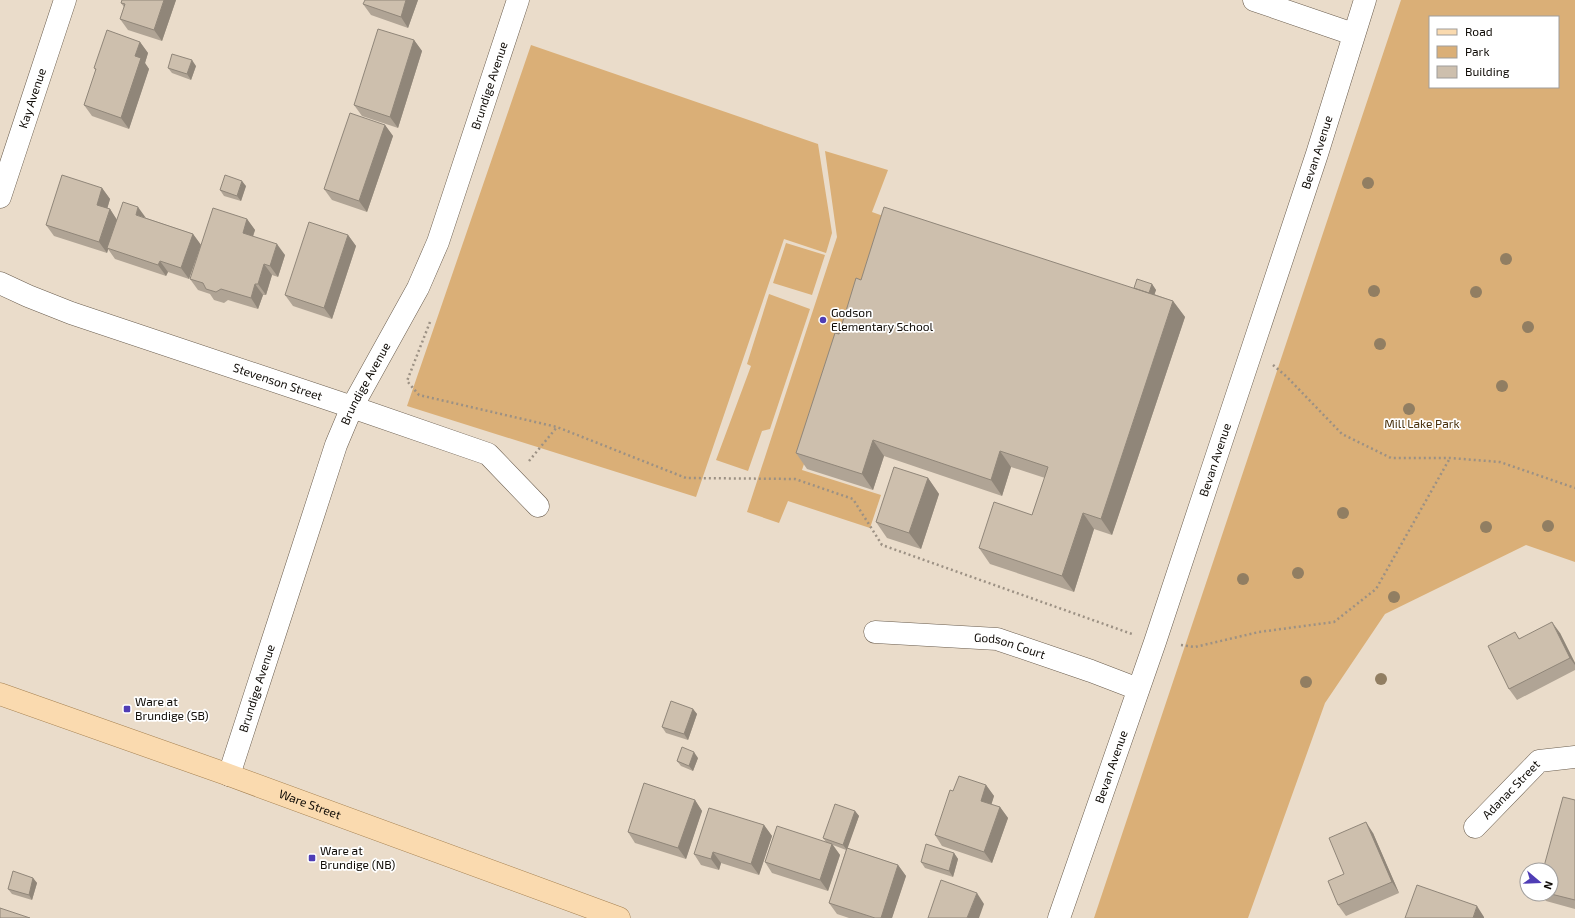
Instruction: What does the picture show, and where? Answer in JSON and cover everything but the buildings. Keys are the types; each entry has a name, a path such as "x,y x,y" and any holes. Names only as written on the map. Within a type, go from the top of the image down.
{"main road":[{"name":"Ware Street","path":"0,694 229,775 618,918"}],"street":[{"name":"Kay Avenue","path":"0,197 65,0"},
{"name":"Brundige Avenue","path":"229,775 336,445 352,407 418,288 438,242 518,0"},
{"path":"1254,0 1353,34"},
{"name":"Bevan Avenue","path":"1059,918 1155,642 1317,154 1353,34 1365,0"},
{"name":"Stevenson Street","path":"0,283 70,313 488,454 538,506"},
{"name":"Godson Court","path":"875,632 997,639 1091,671 1138,689"},
{"name":"Adanac Street","path":"1474,827 1539,761 1575,757"}],"path":[{"path":"431,319 407,381 419,395 557,427 686,478 795,479 853,499 882,545 1155,642 1196,647 1259,632 1334,622 1376,589 1450,458"},
{"path":"1253,347 1287,377 1342,434 1391,458 1450,458 1500,462 1575,488"},
{"path":"513,480 557,427"}],"green space":[{"name":"Mill Lake Park","path":"1401,0 1575,0 1575,562 1526,545 1385,614 1325,703 1248,918 1094,918"},
{"path":"531,45 818,144 832,233 826,253 784,239 696,497 407,406"},
{"path":"825,151 888,170 872,212 886,217 802,470 881,495 870,528 788,501 779,523 747,512 837,237"},
{"path":"786,243 825,255 812,295 773,283"},
{"path":"769,294 810,309 770,429 762,431 748,471 716,460 751,366 747,364"}],"place":[{"name":"Godson Elementary School","path":"823,320"},
{"name":"Ware at Brundige (SB)","path":"127,709"},
{"name":"Ware at Brundige (NB)","path":"312,858"}]}
